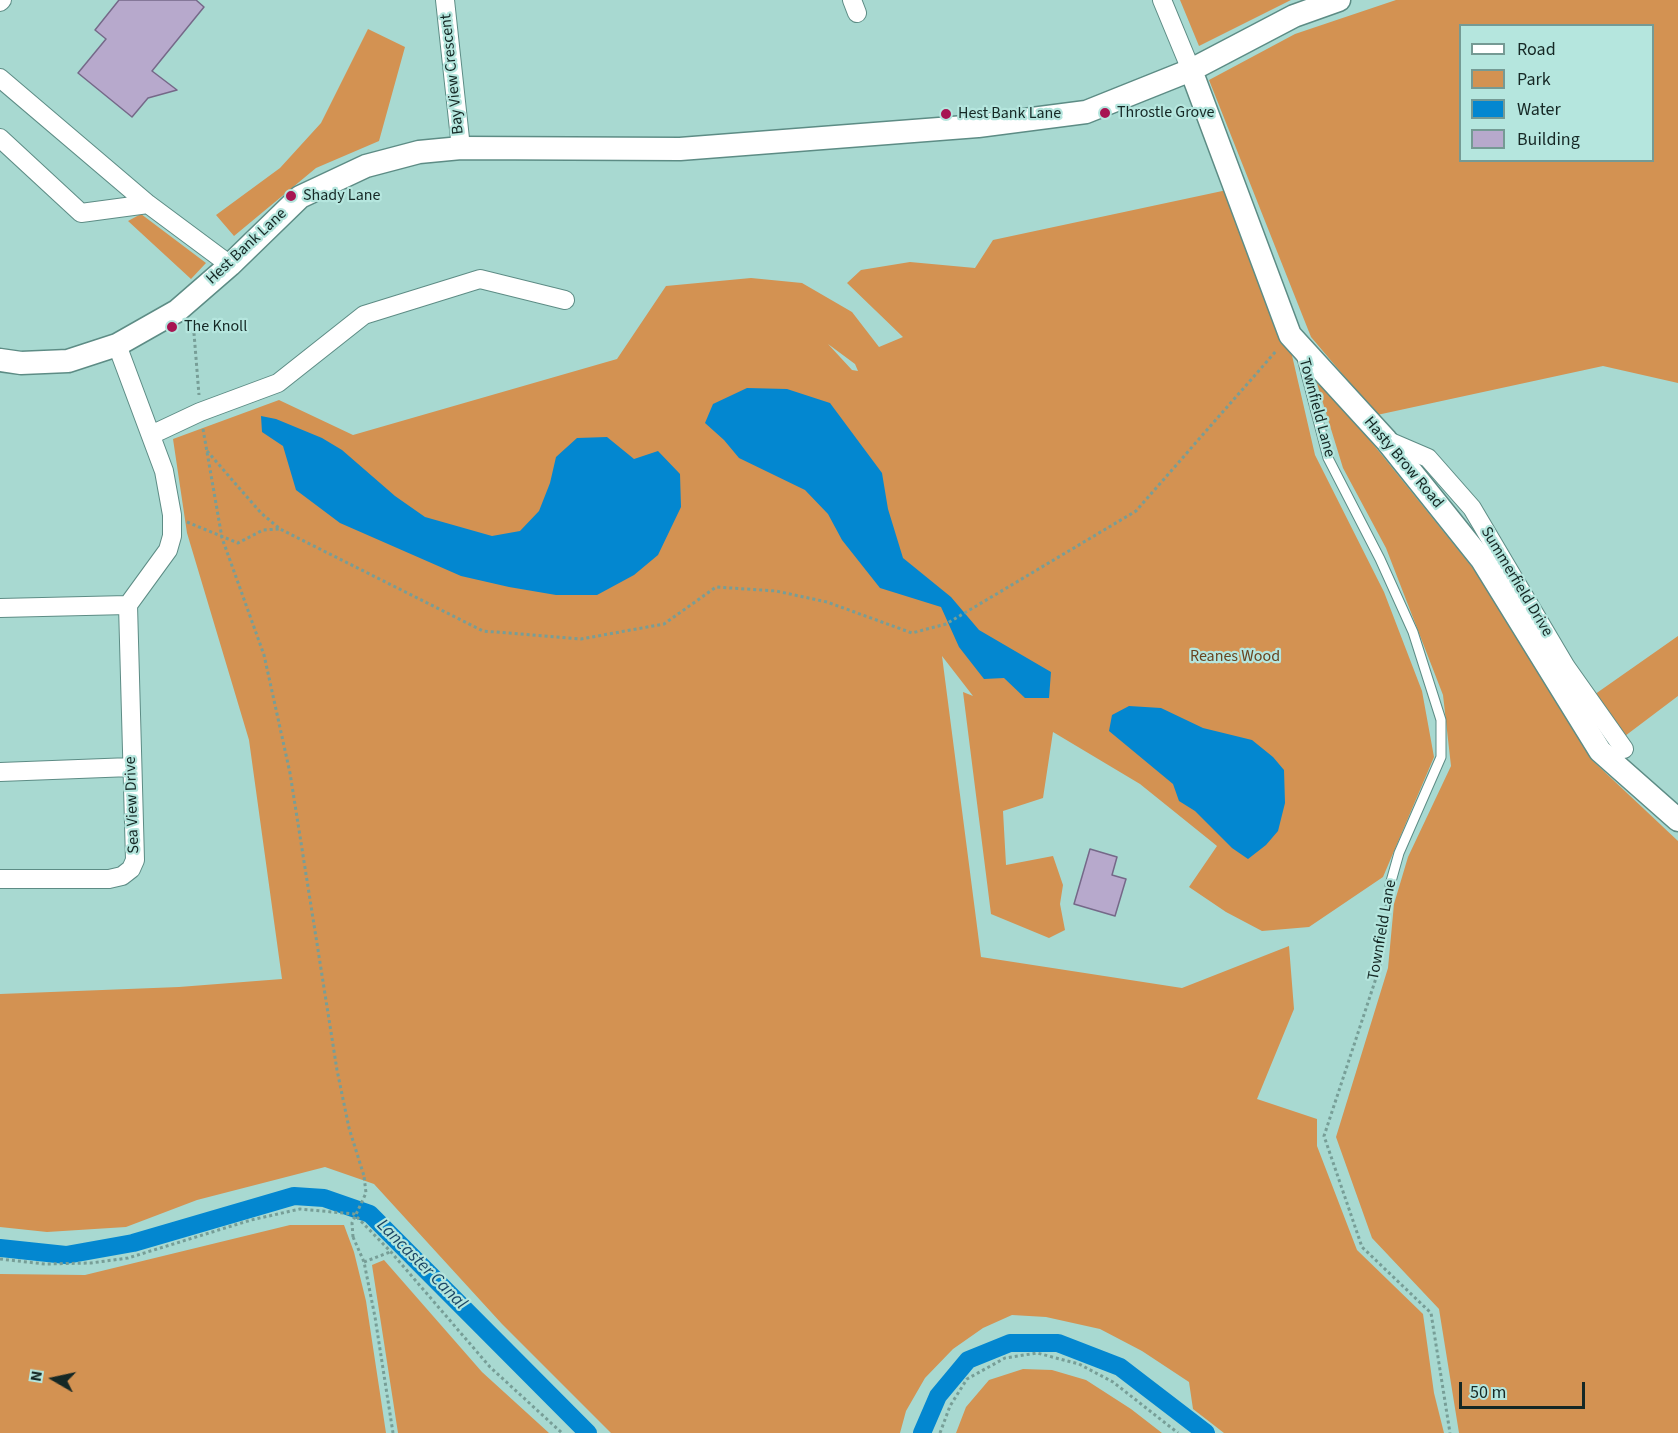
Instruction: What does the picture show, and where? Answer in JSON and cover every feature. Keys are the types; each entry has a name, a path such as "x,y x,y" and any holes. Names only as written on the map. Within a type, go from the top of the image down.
{"street":[{"name":"Bay View Crescent","path":"445,0 461,148"},
{"path":"1162,0 1191,70"},
{"name":"Hest Bank Lane","path":"0,360 21,363 68,361 117,345 177,311 230,265 300,197 366,166 419,152 461,148 680,149 978,126 1086,112 1191,70 1294,16 1340,0"},
{"name":"Hasty Brow Road","path":"1191,70 1295,341 1386,440 1482,560 1600,751 1678,820"},
{"path":"0,78 148,204 230,265"},
{"path":"0,138 81,213 148,204"},
{"path":"151,435 200,412 278,383 364,315 480,279 566,300"},
{"path":"0,608 128,605 168,550 172,536 172,515 164,471 117,345"},
{"name":"Summerfield Drive","path":"1386,440 1428,458 1472,508 1566,667 1624,749"},
{"name":"Sea View Drive","path":"0,879 109,879 122,876 131,869 135,860 128,605"},
{"path":"0,772 131,767"}],"lane":[{"name":"Townfield Lane","path":"1295,341 1328,458 1380,559 1413,632 1441,720 1441,757 1399,853 1390,885"}],"path":[{"path":"192,298 200,412 222,538 264,655 290,773 337,1070 349,1128 364,1176 366,1193 352,1223 353,1237 364,1263 393,1433"},
{"path":"207,451 261,513 280,529 483,631 581,639 664,624 716,588 776,591 827,602 912,633 946,624 1136,511 1295,341"},
{"path":"172,515 238,543 263,530 280,529"},
{"name":"Townfield Lane","path":"1390,885 1380,966 1324,1136 1362,1247 1431,1313 1450,1433"},
{"path":"0,1259 45,1264 128,1258 250,1220 300,1209 354,1214 391,1252 490,1367 562,1433"},
{"path":"364,1263 391,1252"},
{"path":"940,1433 950,1406 967,1379 1005,1358 1037,1353 1079,1364 1113,1382 1178,1433"}],"green space":[{"path":"1180,0 1291,0 1199,46"},
{"path":"1396,0 1678,0 1678,383 1603,366 1377,415 1311,337 1209,80 1295,34"},
{"path":"368,29 405,47 379,141 316,168 234,236 216,215 280,168 321,123"},
{"name":"Reanes Wood","path":"1227,190 1291,351 1315,455 1384,592 1422,691 1434,757 1383,877 1309,927 1262,931 1226,912 1189,887 1217,846 1140,784 1053,732 1043,798 1003,811 1006,865 1053,856 1063,885 1060,904 1065,930 1049,938 991,914 963,692 973,696 942,656 981,957 1182,988 1289,946 1294,1009 1257,1099 1317,1119 1317,1146 1357,1250 1423,1314 1434,1393 1444,1433 1224,1433 1193,1409 1189,1382 1142,1351 1100,1329 1046,1317 1012,1315 983,1328 953,1349 925,1378 906,1411 900,1433 611,1433 502,1324 374,1184 325,1167 197,1200 126,1227 47,1232 0,1227 0,994 179,987 282,979 249,740 187,533 173,439 279,400 353,435 617,359 666,286 751,278 802,283 852,312 879,347 903,337 847,283 861,270 910,262 975,268 993,240","holes":["828,344 855,364 858,371 852,370"]},
{"path":"141,214 206,263 191,279 128,221"},
{"path":"1315,377 1336,398 1484,582 1593,761 1678,841 1678,1433 1459,1433 1439,1309 1372,1238 1336,1137 1388,968 1394,904 1408,857 1451,766 1443,695 1386,548 1343,468"},
{"path":"1678,636 1678,696 1625,736 1591,697"},
{"path":"290,1225 344,1225 354,1252 366,1301 386,1433 0,1433 0,1274 85,1275"},
{"path":"384,1260 482,1372 549,1433 398,1433 372,1265"},
{"path":"1023,1369 1052,1370 1086,1380 1131,1409 1162,1433 956,1433 966,1407 989,1380"}],"water":[{"path":"747,388 787,389 830,403 882,473 888,509 903,558 951,597 979,630 1051,672 1049,698 1025,698 1004,678 984,679 959,647 941,607 880,588 842,540 828,514 805,490 739,458 705,423 713,404"},
{"path":"261,416 276,419 322,438 342,450 395,496 425,517 492,536 520,531 539,511 550,483 556,457 577,438 607,437 634,459 658,451 680,474 681,507 658,555 634,575 597,595 556,595 509,587 461,576 340,523 296,490 283,446 262,432"},
{"path":"1129,706 1161,708 1203,728 1252,740 1273,757 1284,770 1285,803 1278,831 1266,845 1248,859 1232,848 1195,811 1179,801 1173,784 1109,731 1112,715"}],"building":[{"path":"119,0 196,0 204,7 152,71 177,90 148,98 132,117 78,73 106,39 95,30"},
{"path":"1090,849 1117,857 1112,875 1126,879 1115,916 1074,904"}],"waterway":[{"name":"Lancaster Canal","path":"0,1248 66,1255 133,1243 294,1196 324,1198 370,1214 588,1433"},
{"name":"Lancaster Canal","path":"922,1433 938,1396 968,1360 1010,1343 1058,1343 1120,1367 1206,1433"}],"place":[{"name":"Throstle Grove","path":"1105,113"},
{"name":"Hest Bank Lane","path":"946,114"},
{"name":"Shady Lane","path":"291,196"},
{"name":"The Knoll","path":"172,327"}]}
